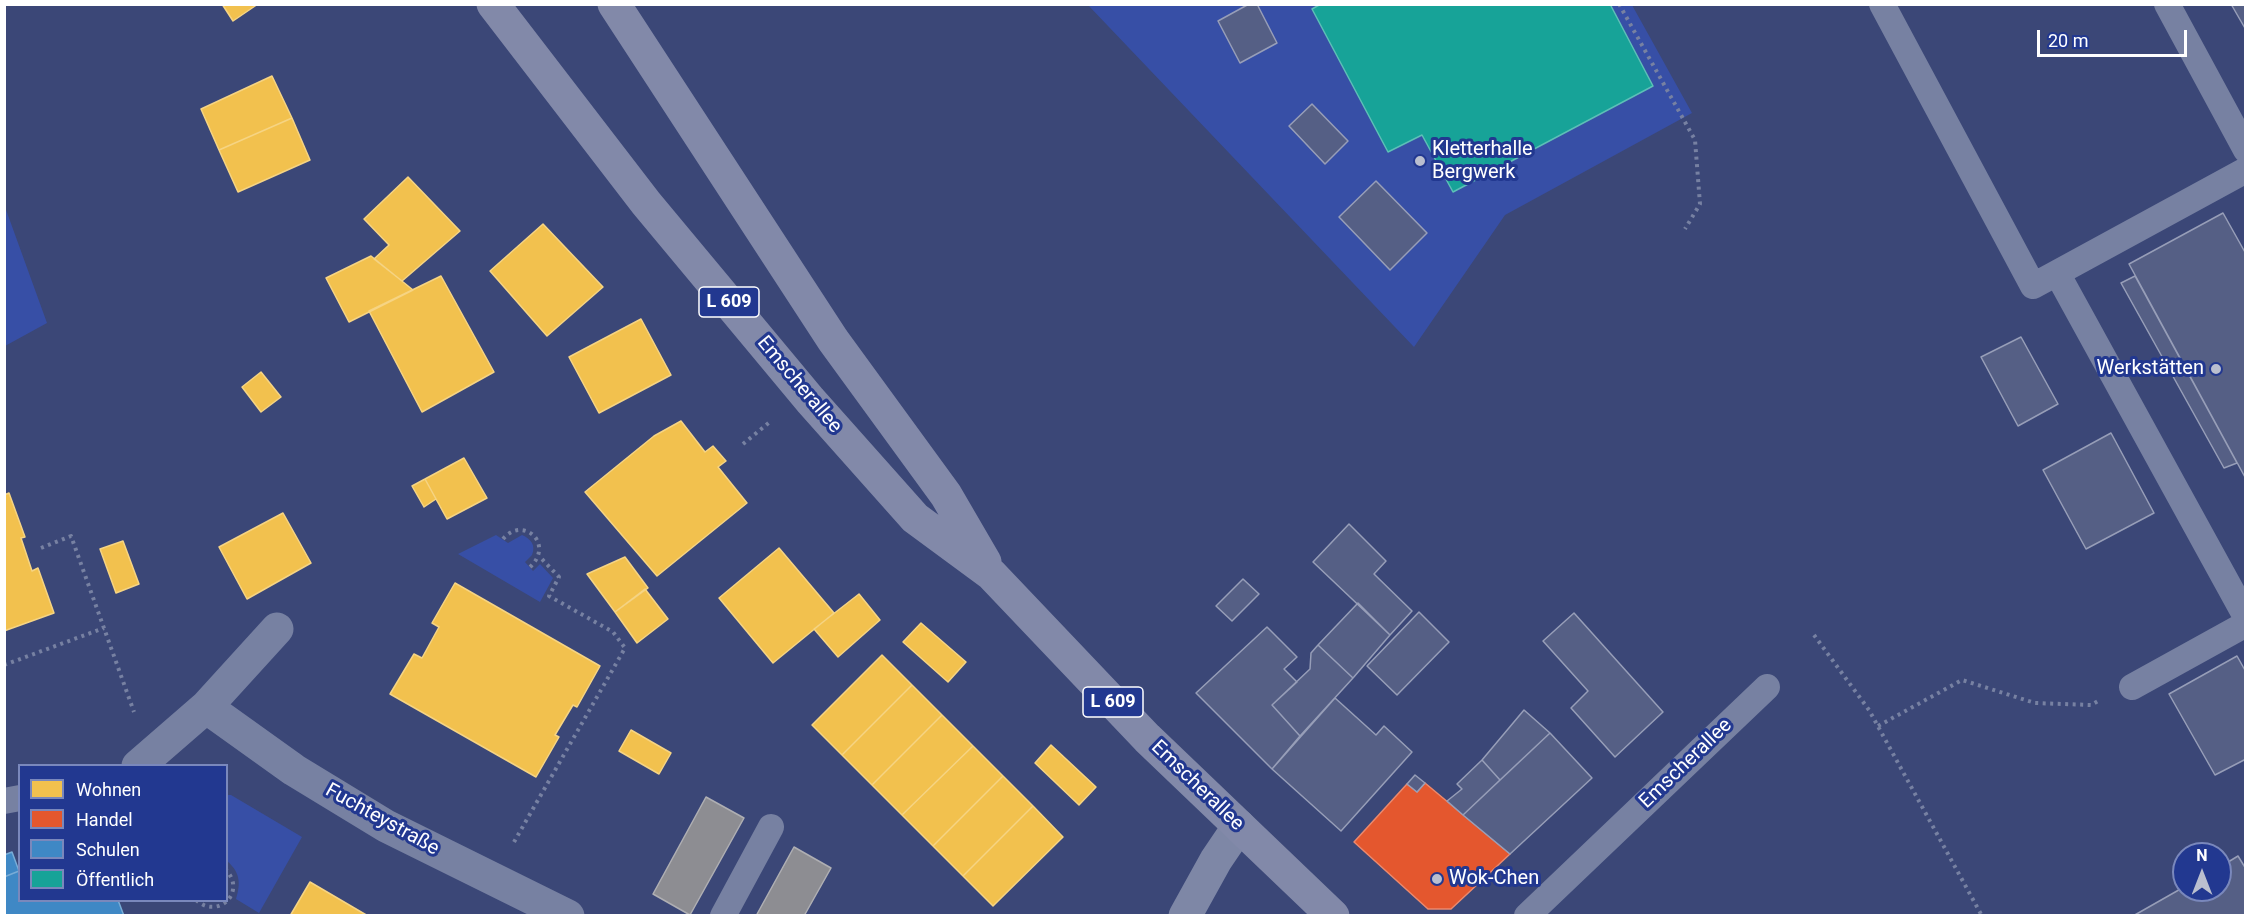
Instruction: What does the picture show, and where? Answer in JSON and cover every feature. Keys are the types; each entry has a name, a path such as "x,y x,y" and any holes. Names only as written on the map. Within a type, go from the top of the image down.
{"main road":[{"name":"Emscherallee","path":"493,4 646,203 810,400 915,518 991,574 1147,738 1333,915"},
{"name":"Emscherallee","path":"614,4 833,340 946,495 991,574"}],"street":[{"path":"139,764 206,707 277,629"},
{"name":"Fuchteystraße","path":"206,707 294,770 386,825 568,915"},
{"path":"1185,915 1239,825"}],"lane":[{"path":"1882,4 2033,286 2246,170"},
{"path":"2167,4 2246,150"},
{"path":"2056,273 2246,617"},
{"path":"2132,687 2246,624"},
{"name":"Emscherallee","path":"1527,915 1767,687"},
{"path":"723,915 771,827"}],"path":[{"path":"1619,4 1695,140 1700,204 1685,229"},
{"path":"743,444 773,419"},
{"path":"503,539 517,530 530,533 539,543 539,556 530,567"},
{"path":"41,548 71,536 136,717"},
{"path":"513,843 625,648 613,632 549,596 559,577 539,556"},
{"path":"4,665 104,628"},
{"path":"1814,635 1869,710 1982,915"},
{"path":"1878,726 1962,680 2035,703 2091,705 2132,687"},
{"path":"228,873 233,880 234,888 228,902"},
{"path":"198,902 202,906 209,907 217,907 227,902"}],"shaded area":[{"name":"Kletterhalle Bergwerk","path":"1088,5 1632,5 1692,113 1505,215 1414,347"},
{"path":"5,207 47,323 4,346"},
{"path":"496,535 508,543 522,535 532,543 532,555 525,562 533,571 540,564 553,578 540,602 458,554"},
{"path":"228,795 302,837 259,913 236,899 239,888 235,869 228,862"}],"building: Wohnen":[{"path":"222,4 258,4 233,21"},
{"path":"272,76 292,118 219,150 201,109"},
{"path":"292,118 310,160 238,192 219,150"},
{"path":"408,177 460,231 402,281 374,259 389,245 364,219"},
{"path":"543,224 603,287 547,336 490,271"},
{"path":"371,256 413,290 349,322 326,278"},
{"path":"441,276 494,372 422,412 369,311"},
{"path":"641,319 671,375 599,413 569,357"},
{"path":"261,372 281,397 261,412 242,387"},
{"path":"681,421 705,452 713,446 726,461 718,467 747,503 657,576 585,492 654,436"},
{"path":"464,458 487,498 447,519 425,479"},
{"path":"425,479 436,499 424,507 412,486"},
{"path":"9,493 25,537 21,538 32,571 38,568 54,613 4,631 4,495"},
{"path":"283,513 311,563 247,599 219,547"},
{"path":"123,541 139,584 116,593 100,549"},
{"path":"779,548 834,613 773,663 719,598"},
{"path":"625,557 648,588 615,612 587,574"},
{"path":"455,583 600,666 577,707 573,705 555,735 559,737 536,777 390,694 414,654 422,658 439,627 432,623"},
{"path":"645,589 668,619 637,643 615,612"},
{"path":"859,594 880,620 838,657 814,629"},
{"path":"921,623 966,662 948,682 903,642"},
{"path":"882,655 912,685 842,755 812,725"},
{"path":"912,685 942,715 872,785 842,755"},
{"path":"942,715 973,746 902,815 872,785"},
{"path":"631,730 671,753 659,774 619,751"},
{"path":"1051,745 1096,787 1079,805 1035,763"},
{"path":"973,746 1003,776 933,846 902,815"},
{"path":"1003,776 1033,806 963,876 933,846"},
{"path":"1033,806 1063,837 993,906 963,876"},
{"path":"310,882 368,916 290,916"}],"building: Handel":[{"path":"1425,783 1510,854 1451,909 1428,909 1354,842 1407,784 1417,792"}],"building: Schulen":[{"path":"12,852 18,871 4,877 4,855"},
{"path":"18,871 18,902 119,902 124,916 4,916 4,877"}],"building: Öffentlich":[{"name":"Kletterhalle Bergwerk","path":"1321,4 1610,4 1653,86 1453,192 1422,135 1388,152 1312,9"}],"building: Industrie":[{"path":"706,797 744,818 690,915 653,894"},
{"path":"794,847 831,868 804,916 756,916"}],"building: Sonstige":[{"path":"1249,4 1257,4 1277,43 1240,63 1218,21"},
{"path":"2231,4 2246,4 2246,30"},
{"path":"1312,104 1348,141 1325,164 1289,126"},
{"path":"1376,181 1427,233 1390,270 1339,217"},
{"name":"Werkstätten","path":"2223,213 2246,254 2246,479 2129,264"},
{"path":"2135,276 2237,463 2224,468 2121,283"},
{"path":"2021,337 2058,404 2018,426 1981,357"},
{"path":"2111,433 2154,513 2086,549 2043,470"},
{"path":"1349,524 1386,561 1374,574 1412,611 1390,635 1313,562"},
{"path":"1243,579 1259,594 1232,621 1216,606"},
{"path":"1358,603 1390,635 1353,678 1318,645"},
{"path":"1419,612 1449,642 1397,695 1367,666"},
{"path":"1574,613 1663,712 1615,757 1571,708 1588,691 1543,641"},
{"path":"1267,627 1297,657 1284,669 1297,682 1272,705 1300,736 1272,769 1196,693"},
{"path":"1318,645 1353,678 1300,736 1272,705 1310,669 1311,653"},
{"path":"2237,656 2246,672 2246,759 2215,775 2169,694"},
{"path":"1335,698 1376,735 1384,726 1412,752 1341,831 1272,769"},
{"path":"1524,710 1550,733 1500,780 1482,760"},
{"path":"1550,733 1592,778 1510,854 1463,815"},
{"path":"1482,760 1500,780 1463,815 1447,801 1462,789 1457,784"},
{"path":"1415,775 1425,783 1417,792 1407,784"},
{"path":"2238,856 2246,869 2246,916 2133,916 2172,894 2172,902 2232,902 2232,860"}],"place":[{"name":"Kletterhalle Bergwerk","path":"1420,161"},
{"name":"Werkstätten","path":"2216,369"},
{"name":"Wok-Chen","path":"1437,879"}]}
